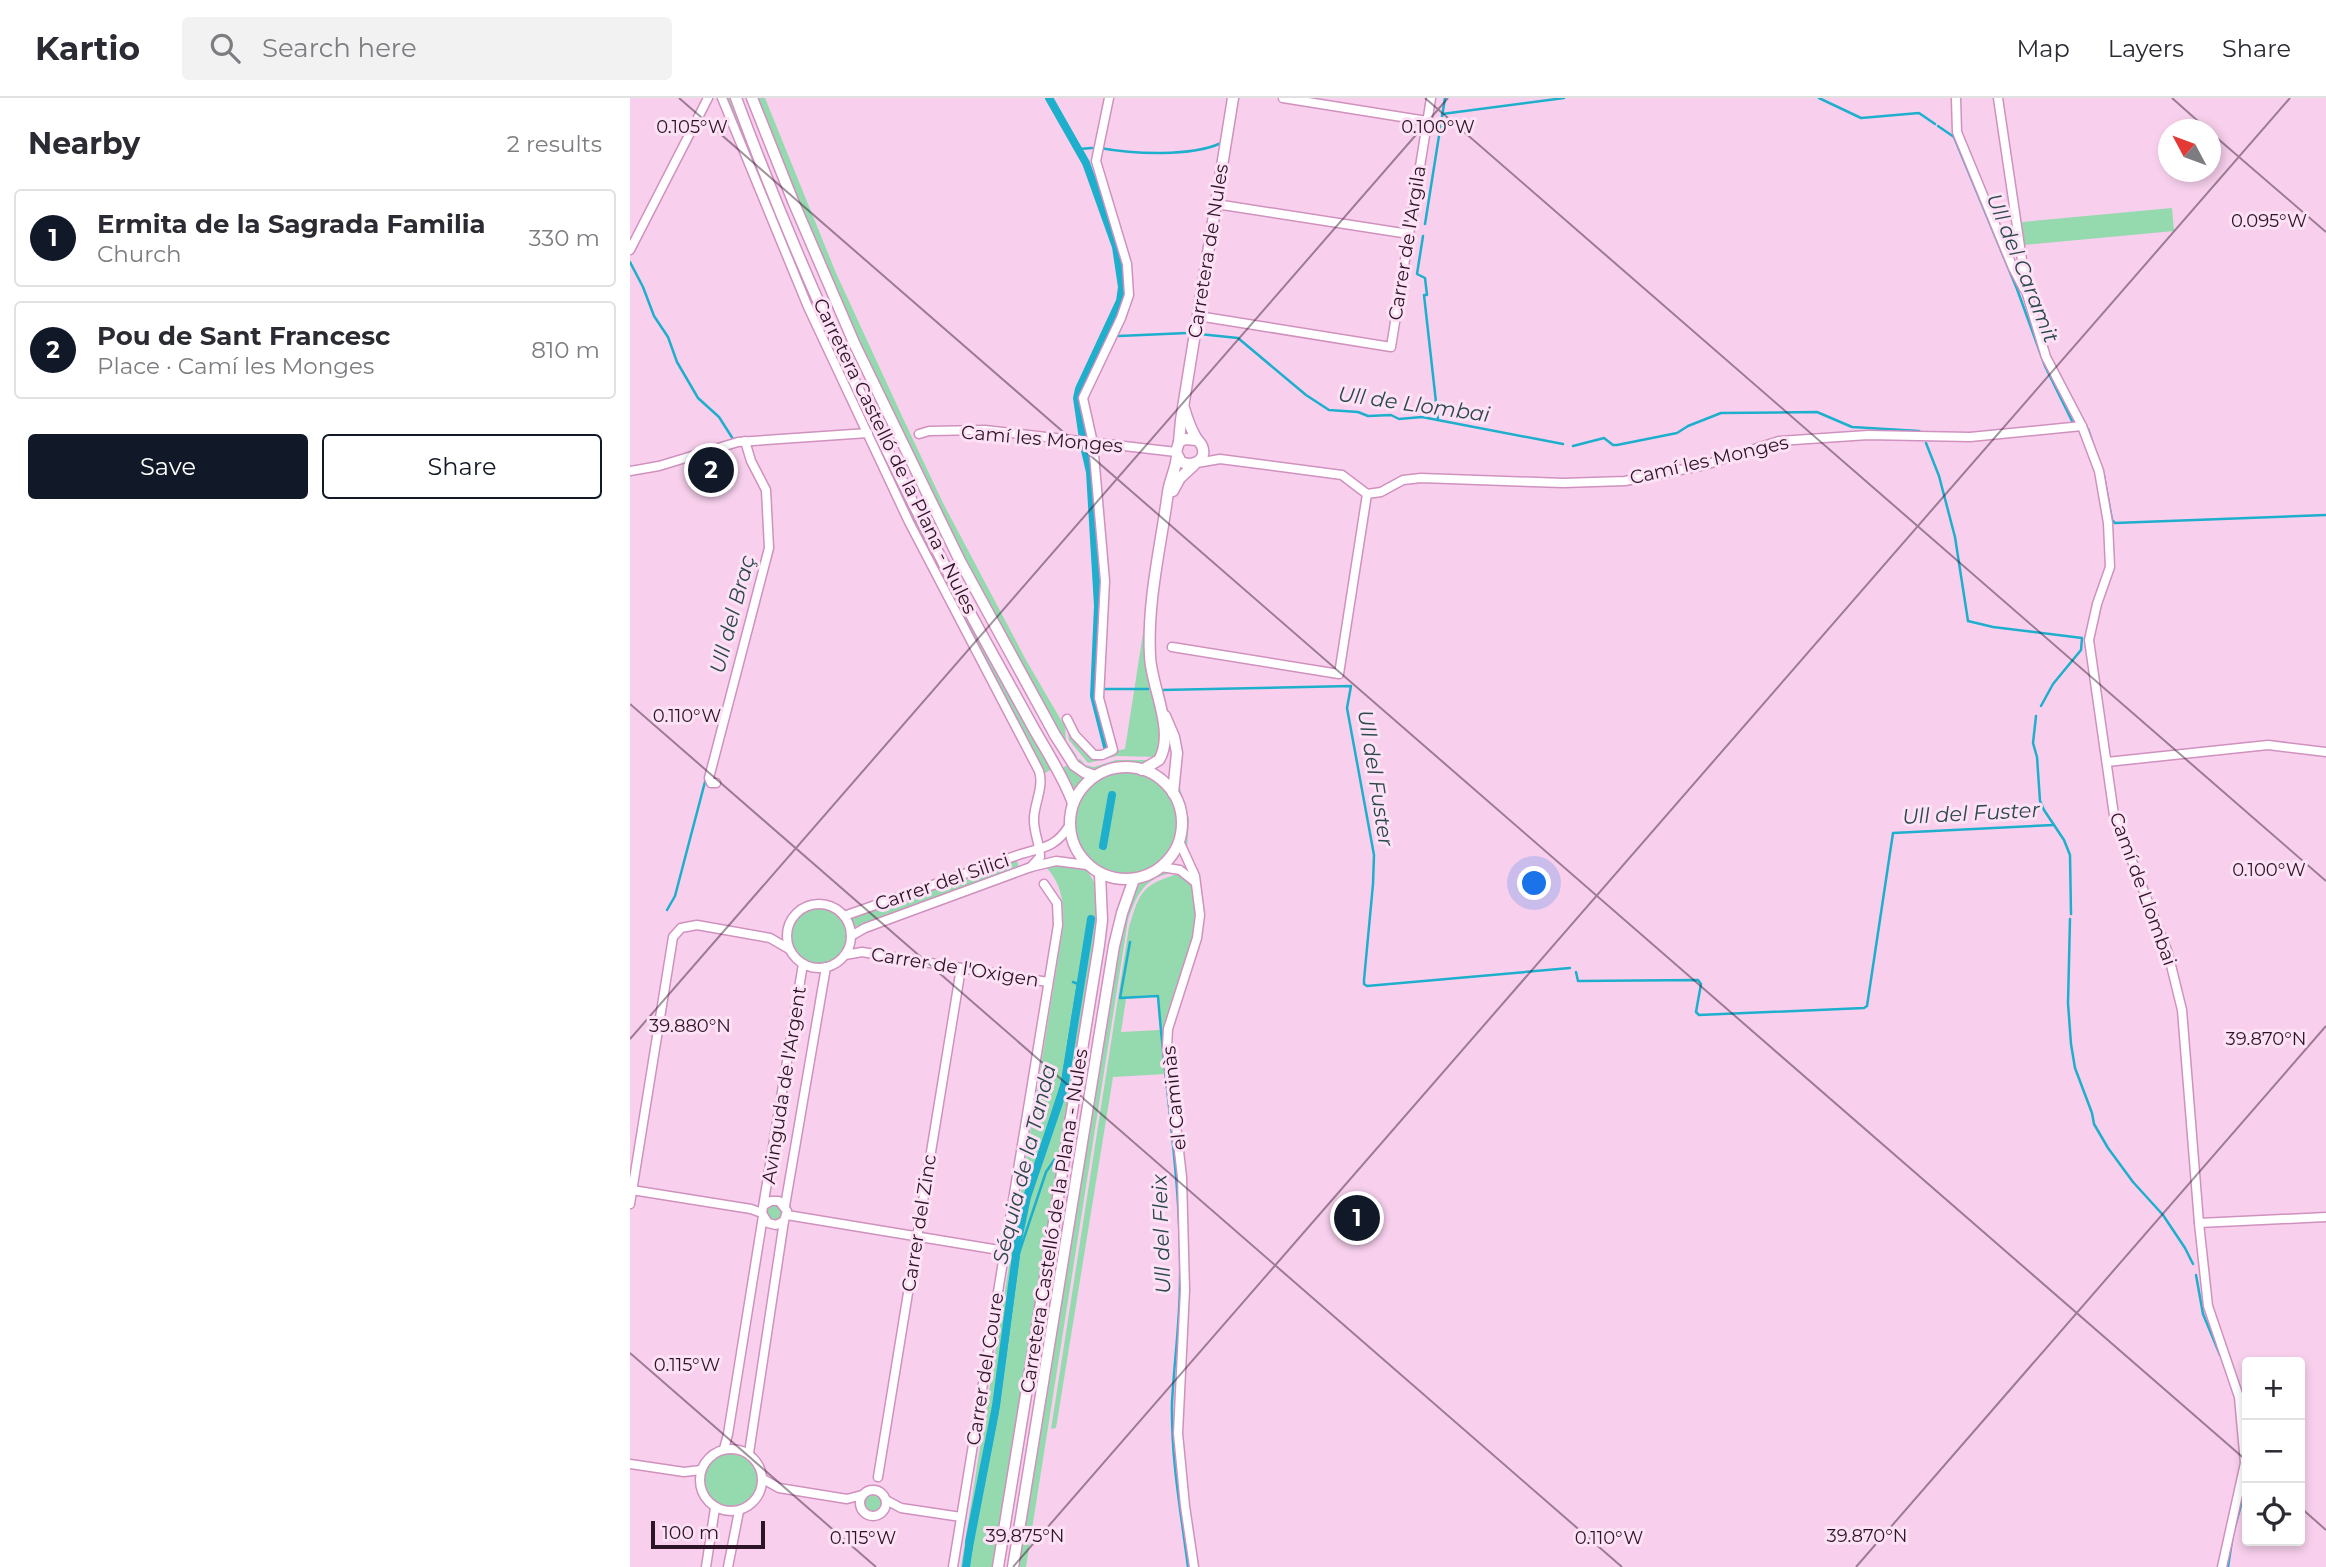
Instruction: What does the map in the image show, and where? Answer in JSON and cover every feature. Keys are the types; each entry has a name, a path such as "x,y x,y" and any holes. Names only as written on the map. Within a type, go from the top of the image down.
{"main road":[{"name":"Carretera Castelló de la Plana - Nules","path":"736,98 803,264 876,426 946,567 1037,735 1064,779 1073,803"},
{"name":"Carretera Castelló de la Plana - Nules","path":"752,98 855,345 960,561 1055,735 1074,765 1095,776"},
{"name":"Carretera de Nules","path":"1173,793 1177,753 1174,737 1161,707 1150,663 1151,605 1168,489 1176,468 1175,450 1233,98"},
{"path":"1183,405 1200,444 1202,456 1196,463 1188,465 1181,462 1175,450 1185,439 1200,444"},
{"name":"Carretera de Nules","path":"1167,508 1180,478 1196,463"},
{"name":"Carretera de Nules","path":"1142,769 1159,760 1164,748 1161,707"},
{"path":"1115,768 1142,769 1160,779 1173,793 1181,816 1179,841 1172,855 1161,867 1134,879 1116,879 1100,874 1087,864 1075,847 1069,826 1073,803 1081,789 1095,776 1115,768"},
{"name":"Carretera Castelló de la Plana - Nules","path":"998,1567 1099,945 1102,920 1100,874"},
{"name":"Carretera Castelló de la Plana - Nules","path":"1013,1567 1114,946 1134,879"}],"street":[{"path":"630,250 708,98"},
{"path":"722,98 808,307 909,522 1039,771 1040,788 1034,815 1034,836 1040,848"},
{"path":"1067,719 1075,735 1094,755 1113,750 1099,698 1105,581 1093,443 1083,398 1129,295 1127,264 1096,161 1109,98"},
{"path":"1283,98 1427,121"},
{"name":"Carrer de l'Argila","path":"1198,316 1391,347 1431,98"},
{"path":"1956,98 1957,132 2013,268 2027,294"},
{"name":"Camí de Llombai","path":"1998,98 2027,294 2046,357 2082,426 2099,471 2110,567 2088,640 2114,816 2168,953 2182,1010 2208,1306 2239,1396 2245,1448 2245,1463 2222,1567"},
{"path":"1216,204 1409,234"},
{"name":"Camí les Monges","path":"1367,494 1381,492 1403,480 1421,478 1563,483 1625,481 1705,465 1779,441 1868,435 1970,436 2082,426"},
{"name":"Camí les Monges","path":"919,434 929,431 985,430 1175,450"},
{"path":"630,471 659,466 738,442 868,433"},
{"path":"716,783 710,783 709,778 769,548 765,490 745,441"},
{"path":"1200,444 1220,459"},
{"path":"1172,647 1339,674 1367,494 1342,475 1220,459 1196,463"},
{"path":"2106,762 2268,745 2326,752"},
{"name":"Carrer del Silici","path":"844,916 1056,843 1069,826"},
{"path":"1021,854 1034,836"},
{"name":"el Caminàs","path":"1179,841 1196,884 1200,915 1197,938 1174,1007 1167,1047 1182,1177 1185,1290 1178,1433 1194,1567"},
{"name":"Carrer del Silici","path":"1031,866 1040,857 1040,848"},
{"name":"Carrer del Silici","path":"851,939 865,928 1031,866 1056,861 1087,864"},
{"path":"1161,867 1180,870 1196,884"},
{"name":"Carrer del Coure","path":"953,1567 1058,925 1057,903 1044,884"},
{"path":"630,1204 673,937 681,928 697,925 770,938 789,949 803,964 815,968 833,965 845,955 851,939 849,925 836,908 826,904 805,907 796,913 787,932 789,949"},
{"path":"770,938 787,932"},
{"name":"Carrer de l'Oxigen","path":"851,939 862,952"},
{"name":"Carrer de l'Oxigen","path":"845,955 862,952 1048,982"},
{"name":"Avinguda de l'Argent","path":"723,1449 728,1434 803,964"},
{"name":"Avinguda de l'Argent","path":"749,1453 826,967"},
{"name":"Carrer del Zinc","path":"880,1492 878,1477 961,968"},
{"path":"632,1190 763,1212"},
{"path":"763,1212 771,1200 779,1201 785,1214"},
{"path":"763,1212 768,1223 776,1225 785,1214"},
{"path":"785,1214 1004,1251"},
{"path":"2199,1223 2326,1217"},
{"path":"737,1448 749,1453 759,1464 763,1479 760,1492 752,1504 738,1511 726,1512 715,1508 703,1496 699,1480 701,1470 710,1457 723,1449 737,1448"},
{"path":"630,1464 684,1472 701,1470"},
{"path":"684,1472 699,1480"},
{"name":"Carrer del Zinc","path":"866,1493 878,1477"},
{"path":"763,1479 779,1488 846,1499 865,1514 874,1517 884,1511 901,1508 961,1517"},
{"path":"760,1492 779,1488"},
{"path":"846,1499 880,1492 886,1500 901,1508"},
{"path":"860,1508 866,1493"},
{"path":"884,1511 886,1500"},
{"path":"706,1567 715,1508"},
{"path":"728,1567 738,1511"}],"green space":[{"path":"724,98 730,98 777,216 910,507 973,629 1052,769 1043,777 833,358"},
{"path":"756,98 765,98 836,273 901,414 943,503 1026,660 1065,727 1066,741 1077,756 1075,758 1064,743 952,537 856,337"},
{"path":"2172,208 2174,231 2024,245 2022,222"},
{"path":"1144,627 1147,663 1162,735 1157,757 1117,756 1088,763 1069,740 1067,726 1094,755 1125,749"},
{"path":"1080,759 1085,765 1094,767 1116,760 1154,760 1146,765 1118,763 1093,770 1077,761"},
{"path":"1068,765 1087,777 1073,792 1062,768"},
{"path":"1125,772 1144,776 1161,787 1172,804 1176,823 1172,842 1161,859 1144,870 1125,874 1106,870 1089,859 1078,842 1074,823 1078,804 1089,787 1106,776"},
{"path":"1178,781 1189,819 1187,849 1182,847 1186,819"},
{"path":"1016,858 1019,867 855,927 851,917"},
{"path":"1061,863 1085,869 1096,887 1098,921 1094,953 994,1567 961,1567 1063,927 1061,894 1045,866"},
{"path":"1170,870 1176,872 1157,878 1144,888 1128,920 1026,1567 1017,1567 1120,936 1136,888 1152,876"},
{"path":"1181,873 1194,884 1197,896 1195,937 1170,1012 1166,1074 1113,1077 1056,1428 1051,1429 1129,927 1136,904 1145,890 1158,881","holes":["1158,995 1160,1030 1121,1032 1126,999"]},
{"path":"819,908 830,910 839,916 845,925 845,947 839,956 830,962 819,964 808,962 799,956 793,947 791,936 793,925 799,916 808,910"},
{"path":"778,1204 784,1211 781,1219 775,1222 767,1218 765,1209 769,1205"},
{"path":"726,1452 738,1452 748,1456 756,1464 760,1480 756,1496 748,1504 738,1508 726,1508 716,1504 708,1496 704,1486 704,1474 708,1464 716,1456"},
{"path":"869,1495 877,1495 882,1504 880,1511 869,1513 864,1508 864,1500"}],"waterway":[{"name":"Séquia de la Tanda","path":"1049,98 1086,163 1116,247 1122,287 1120,301 1079,389 1077,398 1083,439"},
{"name":"Séquia de la Tanda","path":"1052,98 1087,160 1114,235"},
{"path":"1425,224 1445,98"},
{"path":"1442,114 1564,98"},
{"name":"Ull del Caramit","path":"1819,98 1861,118 1919,113 1935,124"},
{"name":"Ull del Caramit","path":"1938,126 1954,137 2017,289 2045,366 2072,421 2076,424"},
{"path":"1100,148 1145,153 1178,152 1194,151 1221,143"},
{"path":"1079,149 1092,148"},
{"path":"1423,236 1417,274 1425,278 1427,295 1424,295 1438,420"},
{"name":"Séquia de la Tanda","path":"1080,395 1122,303 1125,289 1120,254"},
{"name":"Ull del Braç","path":"630,262 654,316 668,337 677,362 698,398 719,417 733,439"},
{"name":"Ull de Llombai","path":"1119,336 1187,333"},
{"name":"Ull de Llombai","path":"1199,334 1238,338 1306,395 1329,410 1358,412 1368,416 1391,415 1399,419 1422,417 1563,444"},
{"name":"Séquia de la Tanda","path":"1080,402 1085,437"},
{"name":"Ull de Llombai","path":"1573,446 1604,438 1617,445 1677,433 1721,413 1817,412 1852,427 1919,431 1922,434"},
{"name":"Ull del Caramit","path":"2088,429 2104,476 2112,520 2115,523 2326,515"},
{"name":"Ull de Llombai","path":"1926,443 1939,476 1955,537 1968,621 1993,627 2082,638 2081,650 2053,684 2041,706"},
{"name":"Séquia de la Tanda","path":"1084,446 1090,472 1098,606 1094,696 1108,751"},
{"name":"Séquia de la Tanda","path":"1087,451 1092,471"},
{"name":"Séquia de la Tanda","path":"1093,485 1100,601"},
{"name":"Ull del Braç","path":"763,502 765,541"},
{"name":"Ull del Fuster","path":"1161,690 1351,686 1347,708 1374,855 1364,984 1367,986 1570,968"},
{"name":"Ull del Fuster","path":"1104,689 1148,689"},
{"name":"Ull de Llombai","path":"2036,716 2033,743 2037,757 2040,801 2070,855 2071,914"},
{"name":"Ull del Braç","path":"667,910 675,896 706,778"},
{"name":"Séquia de la Tanda","path":"1103,846 1112,795"},
{"name":"Ull del Fuster","path":"1576,972 1578,981 1698,980 1701,984 1696,1012 1699,1015 1864,1008 1867,1006 1893,833 2054,825"},
{"name":"Séquia de la Tanda","path":"969,1542 996,1406 1018,1240 1027,1197 1064,1088 1091,919"},
{"name":"Ull de Llombai","path":"2070,919 2068,1003 2071,1044 2075,1068 2094,1124 2133,1182 2163,1215 2193,1264"},
{"name":"Ull del Fleix","path":"1130,942 1120,998 1158,996 1176,1174 1180,1281 1172,1424 1188,1567"},
{"name":"Séquia de la Tanda","path":"1027,1199 1025,1198 1062,1083 1078,984 1073,982"},
{"name":"Séquia de la Tanda","path":"968,1567 997,1416 1019,1253 1046,1172 1057,1156"},
{"name":"Ull de Llombai","path":"2196,1275 2203,1314 2220,1355"},
{"name":"Ull de Llombai","path":"2228,1567 2242,1501"},
{"name":"Séquia de la Tanda","path":"966,1567 969,1546"}],"place":[{"name":"Pou de Sant Francesc","path":"711,470"},
{"name":"Ermita de la Sagrada Familia","path":"1357,1218"}]}
